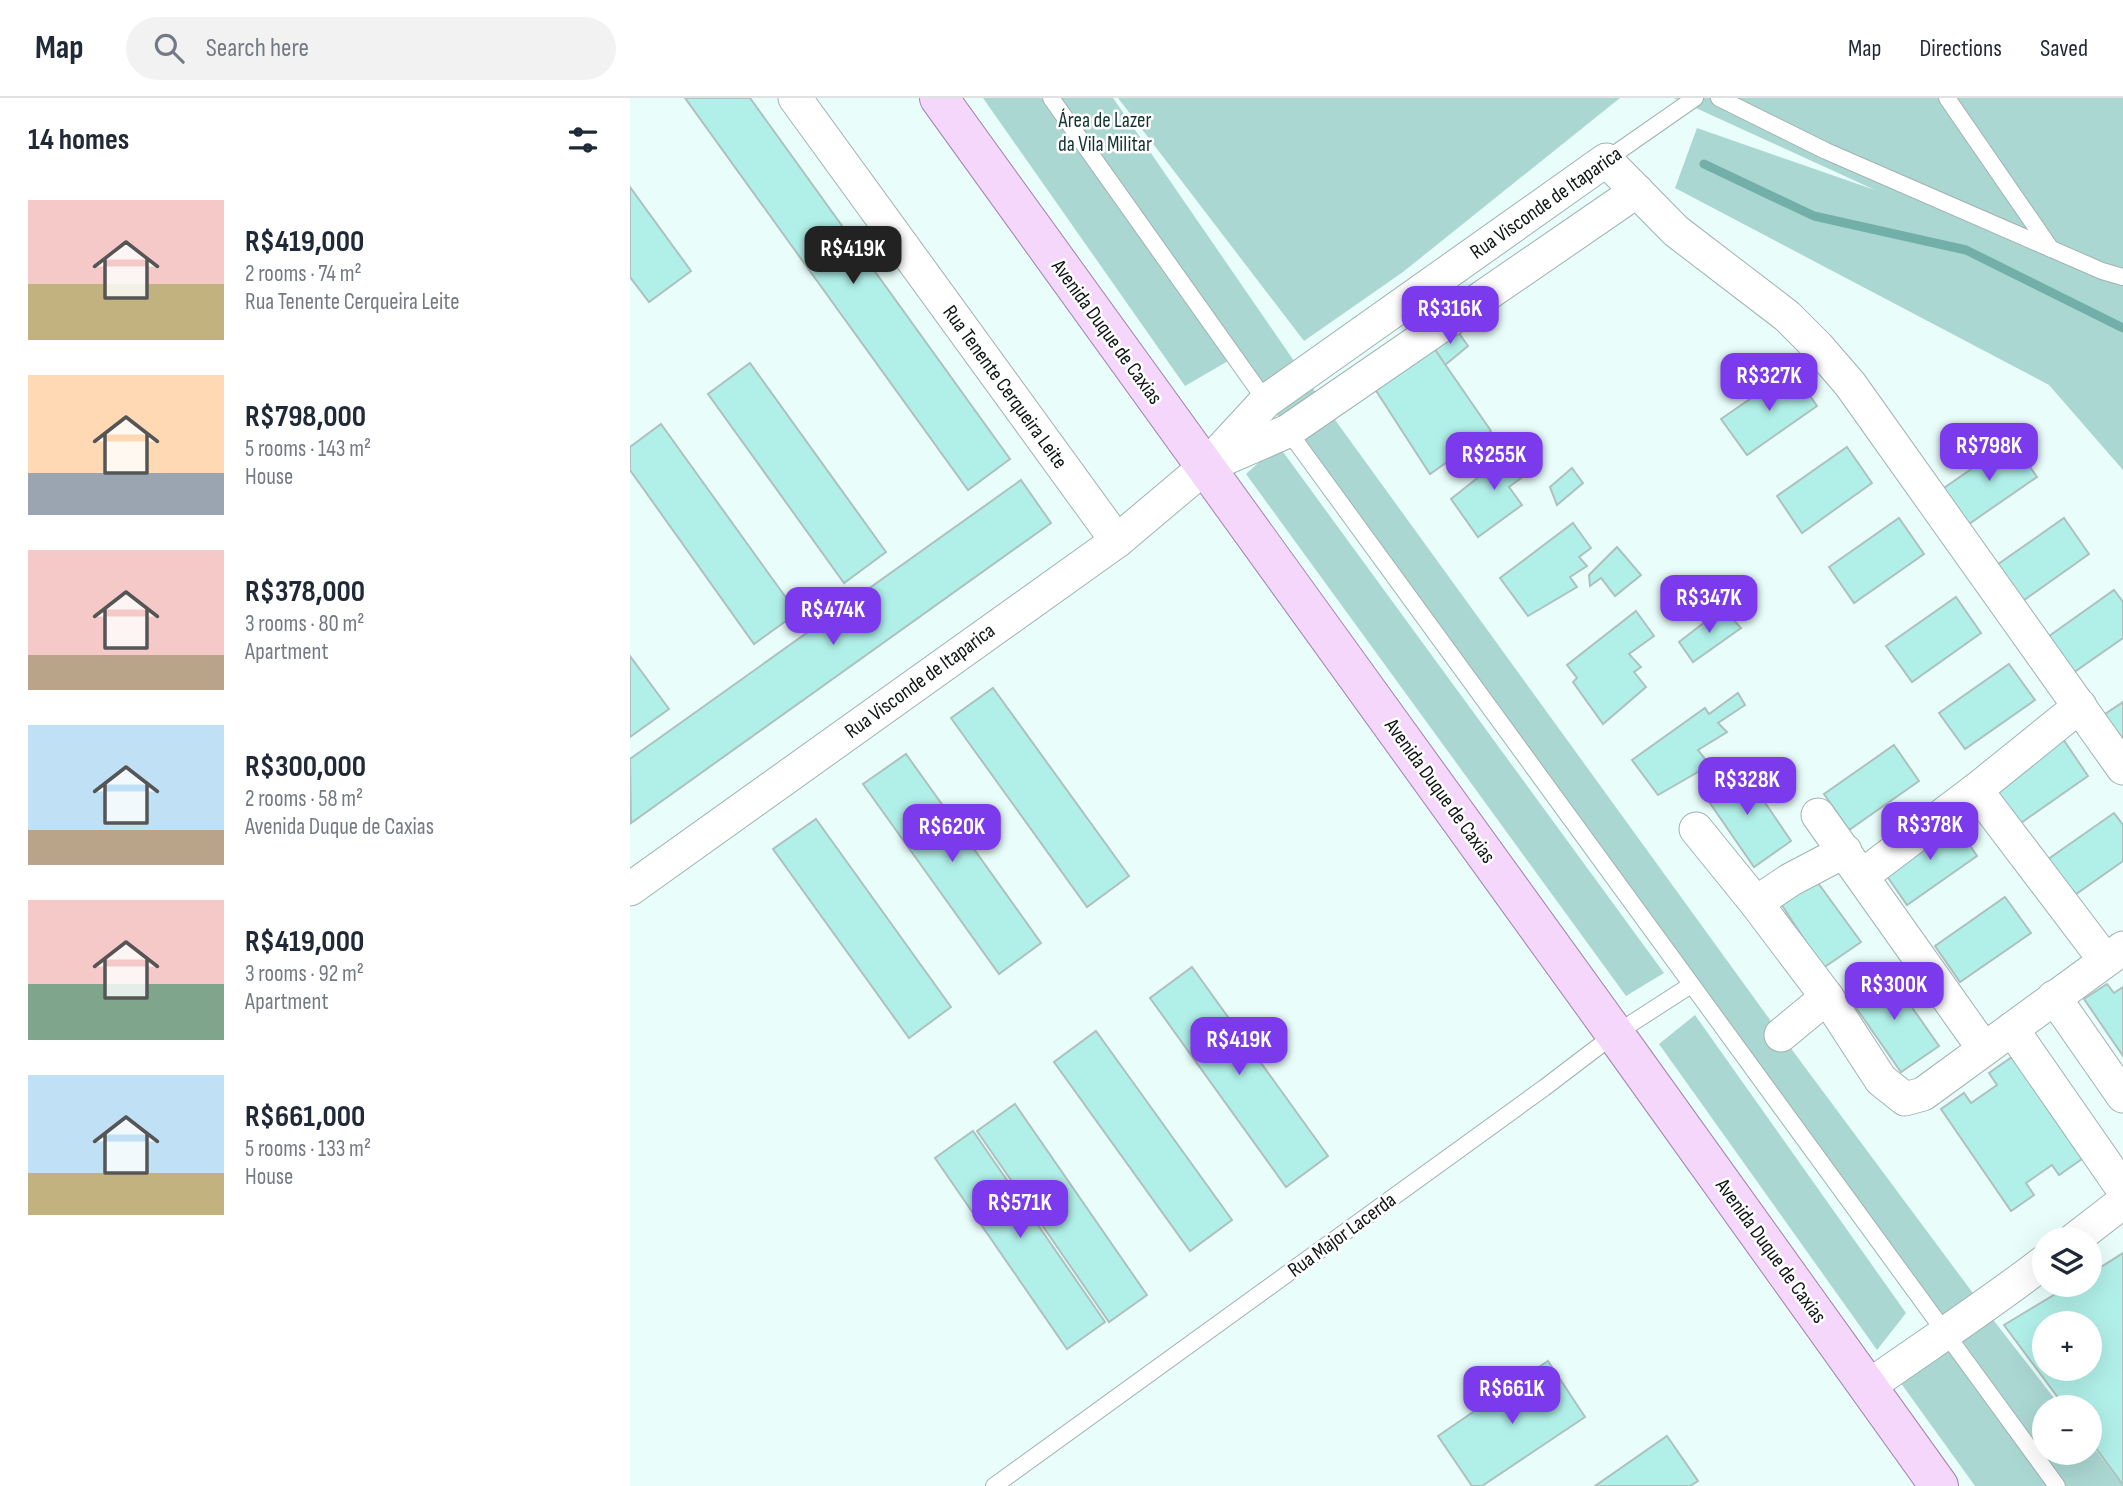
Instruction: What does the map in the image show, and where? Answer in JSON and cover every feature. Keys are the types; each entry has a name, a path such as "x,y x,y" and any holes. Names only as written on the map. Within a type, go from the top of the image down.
{"main road":[{"name":"Avenida Duque de Caxias","path":"939,98 1869,1386 1938,1486"}],"street":[{"name":"Rua Tenente Cerqueira Leite","path":"795,98 1116,541"},
{"name":"Rua Visconde de Itaparica","path":"630,889 1116,541 1205,467 1266,401 1606,160"},
{"path":"1606,160 1675,231 1787,316 1850,384 2123,768"},
{"name":"Rua Visconde de Itaparica","path":"1205,467 1288,431 1637,191"},
{"path":"1756,903 1790,880 1853,864 1976,790 2080,706"},
{"path":"1696,830 1756,903 1826,997 1881,1080 1905,1099 1923,1094 2114,954 1976,790"},
{"path":"1818,815 1984,1049"},
{"path":"1781,1035 1826,997"},
{"path":"2054,997 2123,1097"},
{"path":"2011,1029 2123,1189"},
{"path":"2091,1227 2123,1202"},
{"path":"1869,1386 1944,1332 1984,1308 2032,1271"}],"lane":[{"path":"1051,98 1266,401 2057,1486"},
{"name":"Rua Visconde de Itaparica","path":"1606,160 1695,98"},
{"path":"1719,98 1826,151 2051,249 2123,277"},
{"path":"1947,98 2051,249"},
{"name":"Rua Major Lacerda","path":"994,1486 1615,1034 1691,985"}],"green space":[{"name":"Área de Lazer da Vila Militar","path":"983,98 1113,98 1325,406 1781,1035 2032,1370 2032,1381 2041,1381 2052,1395 2032,1395 2032,1465 2102,1465 2102,1459 2123,1486 1975,1486 1895,1375 1944,1332 1235,357 1185,386"},
{"path":"1118,98 1620,98 1403,272 1304,341"},
{"path":"1674,98 2123,98 2123,470 2049,385 1675,188 1697,128 1875,190"},
{"path":"1278,445 1664,973 1626,996 1246,474"},
{"path":"1695,1015 1906,1313 1877,1350 1659,1044"}],"building":[{"path":"685,98 750,98 1010,459 968,490"},
{"path":"630,187 691,271 649,302 630,277"},
{"path":"1456,329 1468,346 1445,365 1432,345"},
{"path":"1429,341 1491,431 1430,474 1373,386"},
{"path":"750,363 886,552 844,583 708,394"},
{"path":"1792,370 1817,406 1747,455 1721,419"},
{"path":"661,424 797,613 754,644 630,470 630,447"},
{"path":"2012,441 2037,477 1966,526 1941,490"},
{"path":"1519,445 1540,464 1509,487 1522,505 1478,537 1451,499"},
{"path":"1847,447 1872,483 1802,533 1777,496"},
{"path":"1572,468 1583,483 1557,505 1550,487"},
{"path":"1021,480 1051,523 631,823 630,759"},
{"path":"1899,518 1924,554 1854,603 1829,567"},
{"path":"2064,518 2089,554 2020,603 1994,567"},
{"path":"1573,523 1591,548 1579,557 1587,566 1570,577 1577,587 1528,616 1500,578"},
{"path":"1617,547 1641,575 1615,596 1601,578 1590,586 1589,575"},
{"path":"2114,590 2123,602 2123,638 2070,675 2045,639"},
{"path":"1956,597 1981,633 1912,682 1886,646"},
{"path":"1723,608 1741,628 1693,662 1679,642"},
{"path":"1636,611 1654,636 1629,654 1641,667 1634,672 1646,687 1603,724 1573,682 1577,678 1567,665"},
{"path":"630,656 669,709 630,737"},
{"path":"2009,664 2035,700 1965,749 1939,713"},
{"path":"993,688 1129,876 1087,907 951,718"},
{"path":"1738,693 1745,705 1718,723 1727,732 1698,750 1710,765 1658,795 1632,760 1705,708 1709,714"},
{"path":"2123,702 2123,747 2102,716"},
{"path":"2063,739 2088,776 2018,825 1993,788"},
{"path":"1894,745 1919,781 1849,830 1824,794"},
{"path":"906,754 1041,943 999,974 863,784"},
{"path":"1741,767 1791,841 1754,867 1703,793"},
{"path":"2114,813 2123,825 2123,861 2069,899 2044,862"},
{"path":"816,819 951,1007 909,1038 773,849"},
{"path":"1952,819 1977,856 1907,905 1882,869"},
{"path":"1810,872 1861,942 1823,968 1776,896"},
{"path":"2005,897 2031,933 1960,982 1935,946"},
{"path":"1192,967 1328,1156 1286,1187 1150,998"},
{"path":"1888,973 1939,1046 1901,1072 1850,999"},
{"path":"2107,984 2114,993 2123,987 2123,1056 2084,999"},
{"path":"1096,1031 1232,1220 1190,1251 1054,1062"},
{"path":"2012,1057 2082,1159 2059,1175 2052,1165 2026,1183 2034,1195 2011,1211 1941,1109 1964,1093 1971,1103 1997,1085 1989,1073"},
{"path":"1015,1104 1147,1295 1109,1322 977,1131"},
{"path":"973,1131 1105,1322 1067,1349 935,1158"},
{"path":"2123,1253 2123,1485 2102,1456 2102,1395 2056,1395 2046,1381 2102,1381 2102,1311 2032,1311 2032,1363 2004,1325 2050,1297 2102,1297 2102,1266"},
{"path":"1548,1361 1585,1417 1482,1486 1472,1486 1438,1436"},
{"path":"1667,1436 1698,1481 1690,1486 1595,1486"}],"waterway":[{"path":"1704,164 1814,216 1966,250 2123,328"}]}
